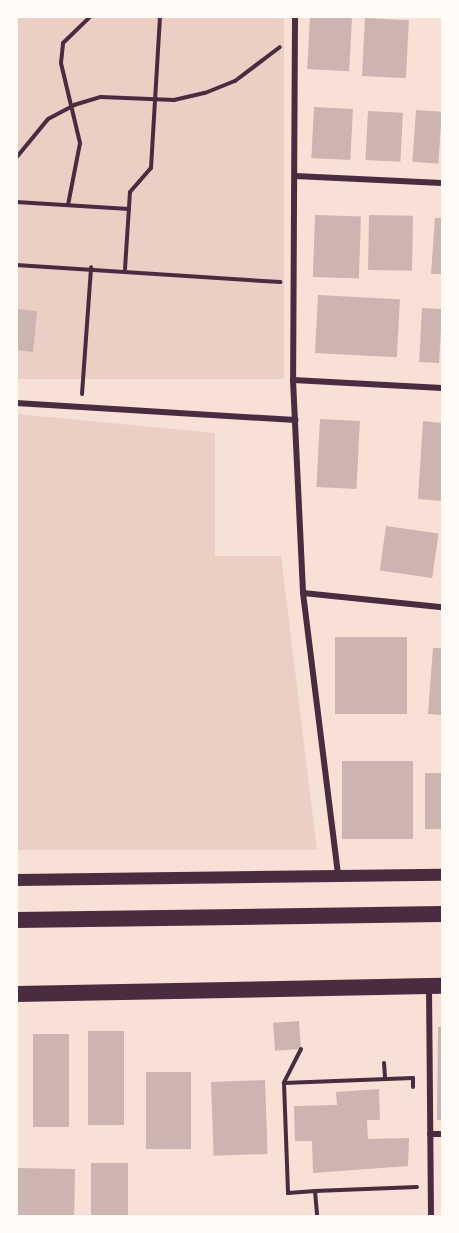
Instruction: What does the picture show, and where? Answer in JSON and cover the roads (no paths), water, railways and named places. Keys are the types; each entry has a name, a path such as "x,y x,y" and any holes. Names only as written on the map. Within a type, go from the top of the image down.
{"highway":[{"path":"16,920 442,914"},
{"path":"16,994 436,987"}],"main road":[{"path":"16,880 442,875"}],"street":[{"path":"295,16 293,380 303,592 338,876"},
{"path":"295,176 442,183"},
{"path":"293,380 442,388"},
{"path":"16,403 295,420"},
{"path":"303,592 442,607"},
{"path":"431,1216 430,1134 436,987"},
{"path":"430,1134 442,1134"}]}
